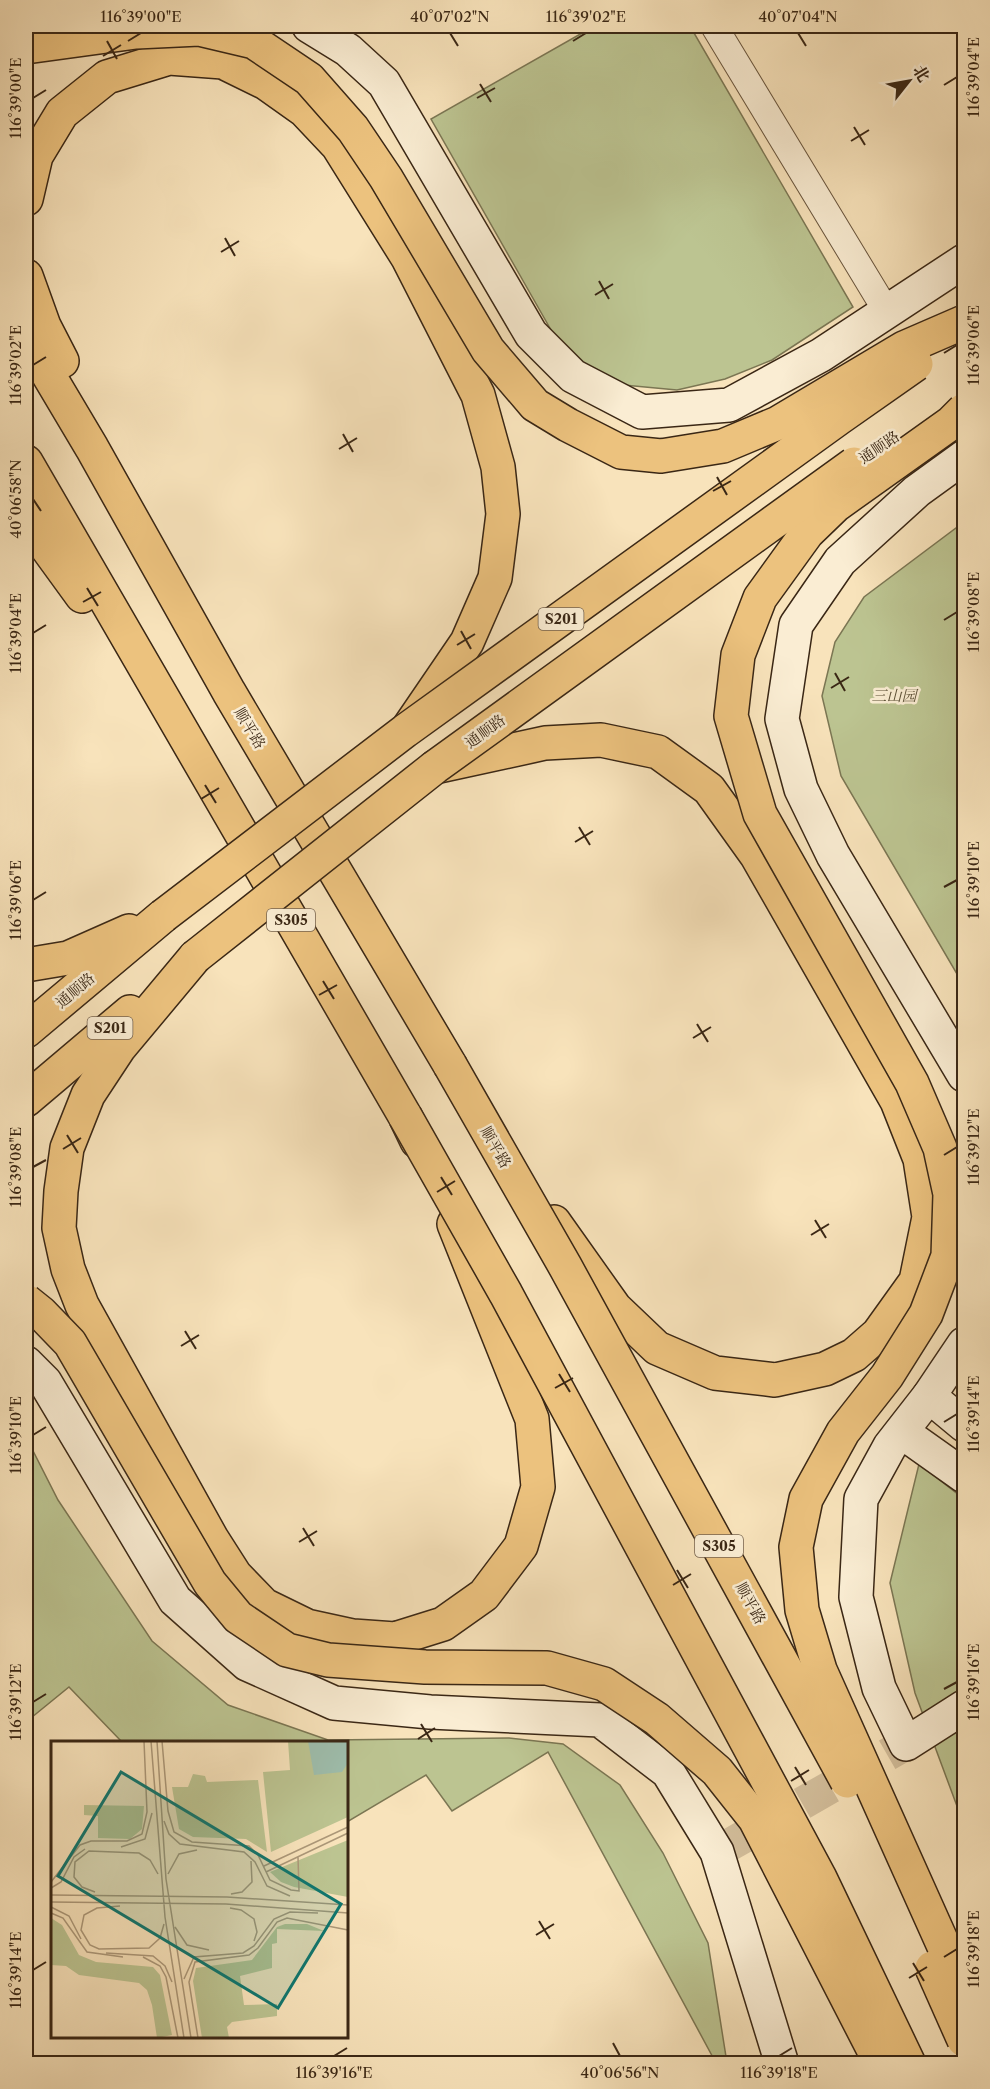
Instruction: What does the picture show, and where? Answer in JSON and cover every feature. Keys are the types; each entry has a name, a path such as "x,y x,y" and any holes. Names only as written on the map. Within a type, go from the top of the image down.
{"main road":[{"path":"26,47 136,32 199,28 254,42 309,79 353,129 386,178 488,350 535,405 621,452 661,456 723,446 778,423 904,348 964,322"},
{"path":"26,199 36,156 62,113 107,77 169,58 223,62 266,83 304,110 338,146 408,258 478,395 498,467 503,514 495,579 467,642 405,731"},
{"path":"26,276 44,326 201,642"},
{"name":"通顺路","path":"26,1031 164,916 405,731 829,425 964,331"},
{"name":"顺平路","path":"26,337 565,1266 838,1761 964,2040"},
{"name":"通顺路","path":"26,1100 195,957 435,767 864,457 964,389"},
{"path":"964,410 951,423 836,505 807,533 760,598 738,655 731,716 760,814 912,1083 940,1148 950,1194 948,1256 926,1314 887,1376 843,1432 806,1499 796,1547 802,1610 820,1670 964,1991"},
{"name":"S305","path":"26,462 512,1304 820,1878 909,2064"},
{"path":"26,519 176,723"},
{"path":"435,767 545,743 602,740 658,752 709,789 757,856 897,1101 920,1159 929,1217 916,1281 878,1334 854,1355 825,1369 774,1380 715,1373 657,1348 615,1308 479,1118"},
{"path":"26,965 68,958 164,916"},
{"path":"195,957 118,1048 88,1095 67,1148 61,1191 59,1228 68,1269 87,1315 212,1539 235,1575 264,1605 307,1626 353,1636 395,1638 443,1624 484,1595 521,1546 538,1487 532,1419 459,1235 405,1116"},
{"path":"26,1300 70,1343 210,1584 238,1617 287,1650 328,1660 426,1667 547,1668 604,1684 657,1719 717,1771 755,1819 881,2064"}],"street":[{"path":"309,26 348,50 384,83 531,334 573,376 642,411 729,405 821,355 964,261"},
{"path":"714,26 887,312"},
{"path":"964,457 917,491 840,561 796,625 782,719 801,789 833,855 964,1075"},
{"path":"964,1344 929,1396 890,1446 861,1499 856,1597 879,1688 906,1744 964,1707"},
{"path":"26,1363 45,1383 175,1600 247,1664 334,1703 430,1712 600,1720 668,1772 717,1852 782,2064"},
{"path":"929,1396 964,1425"},
{"path":"902,1432 964,1476"}],"green space":[{"path":"591,26 690,26 853,307 772,360 725,379 677,390 613,384 559,344 431,119"},
{"name":"三山园","path":"964,522 964,986 841,776 822,696 835,642 864,597"},
{"path":"26,1437 58,1500 152,1641 228,1705 328,1740 509,1738 563,1744 620,1785 663,1853 708,1943 727,2063 716,2063 548,1752 452,1811 426,1775 348,1821 348,1741 121,1741 69,1687 26,1722"},
{"path":"919,1464 964,1499 964,1825 915,1693 890,1583"}],"tunnel":[{"path":"717,1852 906,1744"}]}
